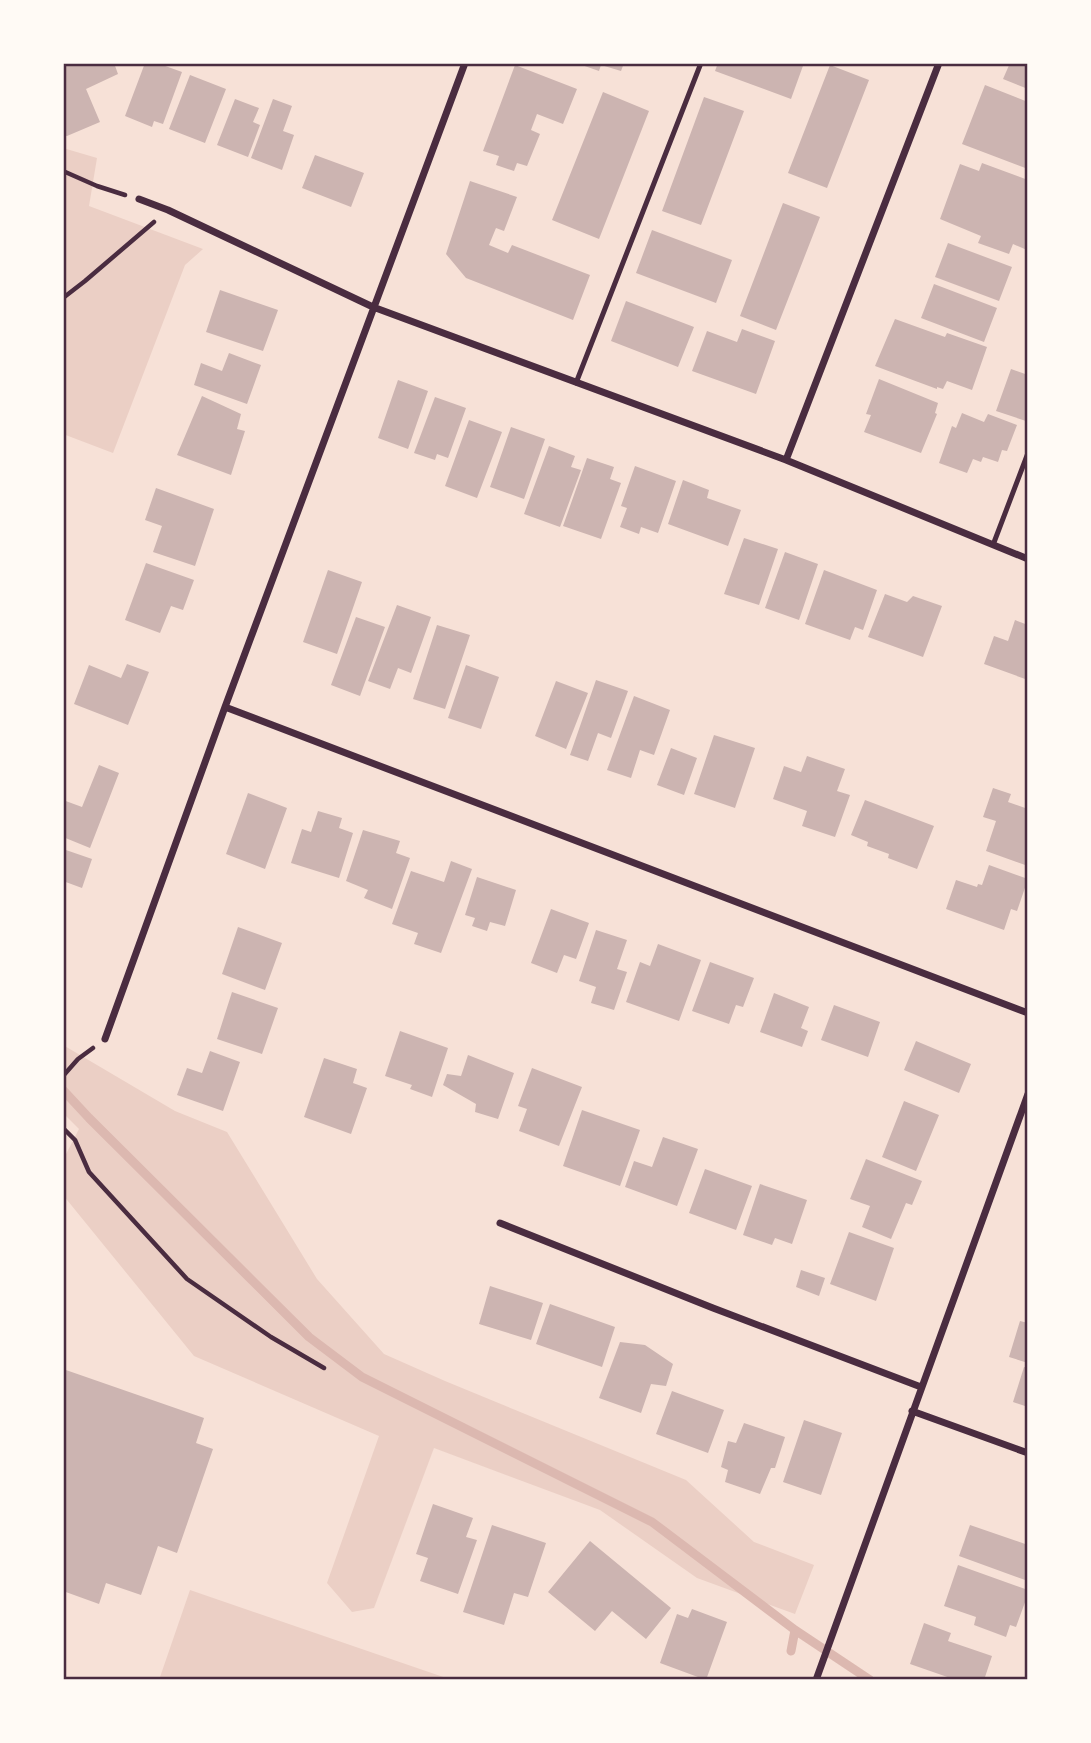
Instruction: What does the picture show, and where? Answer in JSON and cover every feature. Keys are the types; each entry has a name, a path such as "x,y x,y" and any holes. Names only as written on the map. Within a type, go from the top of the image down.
{"street":[{"path":"105,1039 225,707 465,63"},
{"path":"786,460 939,63"},
{"path":"139,199 168,210 373,307 786,460 1028,559"},
{"path":"225,707 1028,1013"},
{"path":"816,1680 1028,1094"},
{"path":"500,1223 921,1387"},
{"path":"912,1411 1028,1454"}],"lane":[{"path":"576,383 701,63"},
{"path":"993,545 1028,453"}],"path":[{"path":"63,171 97,186 139,199"},
{"path":"63,298 168,210"},
{"path":"63,1076 78,1059"},
{"path":"63,1128 75,1140 89,1172 187,1279 271,1337 324,1368"}],"shaded area":[{"path":"63,148 97,158 89,206 203,249 185,265 113,453 63,434"},
{"path":"63,1045 175,1111 227,1132 317,1279 384,1354 686,1480 754,1542 814,1565 795,1614 697,1578 600,1510 434,1448 374,1608 352,1612 327,1583 379,1436 194,1356 63,1195 63,1160 79,1129 63,1113"},
{"path":"190,1590 452,1680 159,1680"}],"building":[{"path":"63,63 114,63 118,74 86,89 100,122 67,136 63,135"},
{"path":"145,63 157,63 182,72 163,124 154,121 152,127 125,116"},
{"path":"576,63 624,63 621,71 601,65 599,71"},
{"path":"718,63 804,63 791,99 715,71"},
{"path":"1010,63 1028,63 1028,89 1003,79"},
{"path":"515,65 577,89 563,124 537,114 531,130 540,134 527,166 517,163 514,171 496,165 499,156 483,151"},
{"path":"830,65 869,80 827,188 788,173"},
{"path":"190,75 226,89 205,143 169,129"},
{"path":"985,85 1028,102 1028,169 962,144"},
{"path":"603,92 649,111 599,239 552,220"},
{"path":"704,97 744,111 701,225 662,211"},
{"path":"235,99 259,108 253,122 260,125 248,157 217,145"},
{"path":"273,99 292,106 283,131 294,135 282,170 251,158"},
{"path":"315,155 364,173 351,207 302,188"},
{"path":"982,163 1028,180 1027,250 1013,244 1009,254 978,243 981,236 940,219 960,164 979,171"},
{"path":"470,181 517,197 504,231 496,228 489,245 508,253 512,245 590,275 573,320 466,278 446,254"},
{"path":"783,203 820,217 776,330 740,316"},
{"path":"652,230 732,260 716,303 636,273"},
{"path":"948,243 1012,267 999,301 935,277"},
{"path":"934,284 997,308 984,342 921,318"},
{"path":"220,290 278,310 263,351 206,332"},
{"path":"626,301 694,327 678,367 611,341"},
{"path":"895,319 945,337 947,333 987,347 972,390 947,381 943,389 937,389 875,366"},
{"path":"742,329 775,341 756,394 692,371 707,331 737,342"},
{"path":"229,353 261,365 247,404 194,385 201,363 222,371"},
{"path":"1011,369 1028,375 1026,421 996,411"},
{"path":"879,379 938,403 937,414 921,453 864,432 871,415 866,414"},
{"path":"398,380 428,391 408,449 378,438"},
{"path":"202,396 241,414 237,429 245,431 231,475 177,455"},
{"path":"435,397 466,408 448,458 437,454 435,460 414,453"},
{"path":"962,413 984,422 988,414 1017,425 1007,451 1002,450 998,462 983,457 981,462 973,459 967,473 939,463 952,426 956,428"},
{"path":"469,420 502,432 477,498 445,486"},
{"path":"511,427 545,439 524,499 490,487"},
{"path":"549,446 575,456 571,467 581,470 560,527 524,514"},
{"path":"587,458 614,467 610,479 621,483 601,539 563,526"},
{"path":"635,466 676,481 658,533 641,527 639,534 620,527 627,508 621,506"},
{"path":"683,480 709,490 707,498 741,510 728,546 668,524"},
{"path":"156,488 214,509 195,566 153,552 162,526 145,520"},
{"path":"744,538 778,549 759,605 724,594"},
{"path":"785,552 818,564 799,620 765,608"},
{"path":"146,563 194,580 183,610 171,606 160,633 125,620"},
{"path":"328,570 362,582 337,654 303,642"},
{"path":"824,570 877,590 863,630 855,627 850,640 805,624"},
{"path":"885,594 907,602 913,596 942,606 923,657 868,637"},
{"path":"397,605 431,617 411,673 398,668 390,689 368,681"},
{"path":"356,617 385,627 360,696 331,685"},
{"path":"1015,620 1028,625 1028,680 984,664 994,636 1008,641"},
{"path":"437,625 470,635 445,709 413,699"},
{"path":"127,664 149,672 128,725 74,704 89,665 121,678"},
{"path":"466,665 499,677 481,729 448,718"},
{"path":"596,680 628,691 611,738 598,733 588,761 570,755"},
{"path":"556,681 588,693 566,749 535,736"},
{"path":"634,696 670,710 654,755 640,750 631,778 607,770"},
{"path":"714,735 755,748 735,808 694,794"},
{"path":"671,748 697,758 684,795 657,785"},
{"path":"807,756 845,769 837,791 850,795 835,837 802,826 807,811 773,799 784,766 801,772"},
{"path":"99,765 119,773 90,848 63,837 63,800 82,807"},
{"path":"993,788 1011,794 1008,802 1028,809 1028,866 986,851 996,821 983,817"},
{"path":"248,793 287,808 265,869 226,854"},
{"path":"865,800 934,826 917,869 888,858 889,854 867,846 868,842 851,835"},
{"path":"318,811 342,818 339,828 353,833 339,878 291,863 302,829 311,832"},
{"path":"363,830 400,841 396,853 410,858 392,909 364,898 368,890 346,881"},
{"path":"63,849 92,859 82,888 63,881"},
{"path":"451,861 472,869 441,953 414,944 418,933 392,924 411,871 444,882"},
{"path":"989,865 1028,879 1017,911 1011,909 1004,930 946,909 956,880 977,887 978,884 982,885"},
{"path":"477,877 516,890 505,926 490,922 487,931 472,926 475,918 465,915"},
{"path":"551,909 589,923 576,959 564,955 557,973 531,963"},
{"path":"238,927 282,943 265,990 222,974"},
{"path":"596,930 627,940 617,969 627,972 614,1010 591,1003 596,987 579,981"},
{"path":"658,944 701,960 679,1021 626,1002 640,962 650,966"},
{"path":"710,962 754,978 743,1007 736,1005 729,1024 692,1011"},
{"path":"232,992 278,1008 262,1054 217,1039"},
{"path":"774,993 809,1007 801,1028 808,1031 802,1047 760,1032"},
{"path":"834,1005 880,1022 868,1057 821,1040"},
{"path":"400,1031 448,1048 432,1097 410,1089 412,1085 385,1076"},
{"path":"916,1041 971,1064 959,1093 904,1070"},
{"path":"210,1051 240,1062 223,1111 177,1095 187,1068 202,1073"},
{"path":"468,1055 514,1073 498,1119 475,1112 476,1104 443,1085 447,1074 461,1076"},
{"path":"324,1058 357,1069 353,1083 367,1088 351,1134 304,1117"},
{"path":"532,1068 582,1087 559,1146 519,1131 527,1109 518,1106"},
{"path":"904,1101 939,1115 916,1171 882,1157"},
{"path":"582,1110 640,1130 620,1186 563,1166"},
{"path":"663,1137 698,1149 677,1206 625,1187 634,1161 652,1167"},
{"path":"866,1159 922,1181 912,1205 906,1203 891,1239 862,1227 870,1206 850,1199"},
{"path":"705,1169 752,1186 736,1230 689,1213"},
{"path":"760,1184 807,1200 792,1244 775,1238 772,1245 743,1235"},
{"path":"849,1232 894,1248 876,1301 830,1284"},
{"path":"801,1270 825,1278 819,1296 796,1287"},
{"path":"490,1286 543,1303 531,1340 479,1324"},
{"path":"550,1304 615,1327 602,1367 536,1344"},
{"path":"1020,1321 1028,1323 1028,1363 1009,1357"},
{"path":"620,1342 645,1345 673,1364 666,1386 651,1384 641,1413 599,1398"},
{"path":"1024,1367 1028,1368 1028,1407 1013,1402"},
{"path":"63,1369 204,1418 196,1443 213,1449 177,1553 158,1546 141,1595 106,1583 99,1604 63,1591"},
{"path":"672,1391 724,1410 708,1453 656,1434"},
{"path":"804,1420 842,1433 821,1495 783,1482"},
{"path":"744,1423 785,1437 775,1468 771,1468 760,1494 725,1482 728,1470 721,1467 728,1441 736,1443"},
{"path":"433,1504 473,1518 466,1537 477,1540 458,1594 420,1581 428,1558 416,1554"},
{"path":"492,1525 546,1543 528,1597 514,1593 504,1625 463,1612"},
{"path":"970,1525 1028,1545 1028,1581 959,1556"},
{"path":"590,1541 671,1608 646,1639 612,1611 595,1631 548,1592"},
{"path":"958,1565 1028,1590 1016,1627 1010,1625 1006,1637 974,1625 976,1617 944,1606"},
{"path":"692,1609 727,1622 706,1680 660,1663 677,1614 688,1618"},
{"path":"924,1623 951,1633 948,1641 992,1656 984,1680 956,1680 910,1664"}],"waterway":[{"path":"63,1090 309,1337 362,1377 652,1522 795,1630 870,1680"},
{"path":"791,1651 795,1630"}]}
